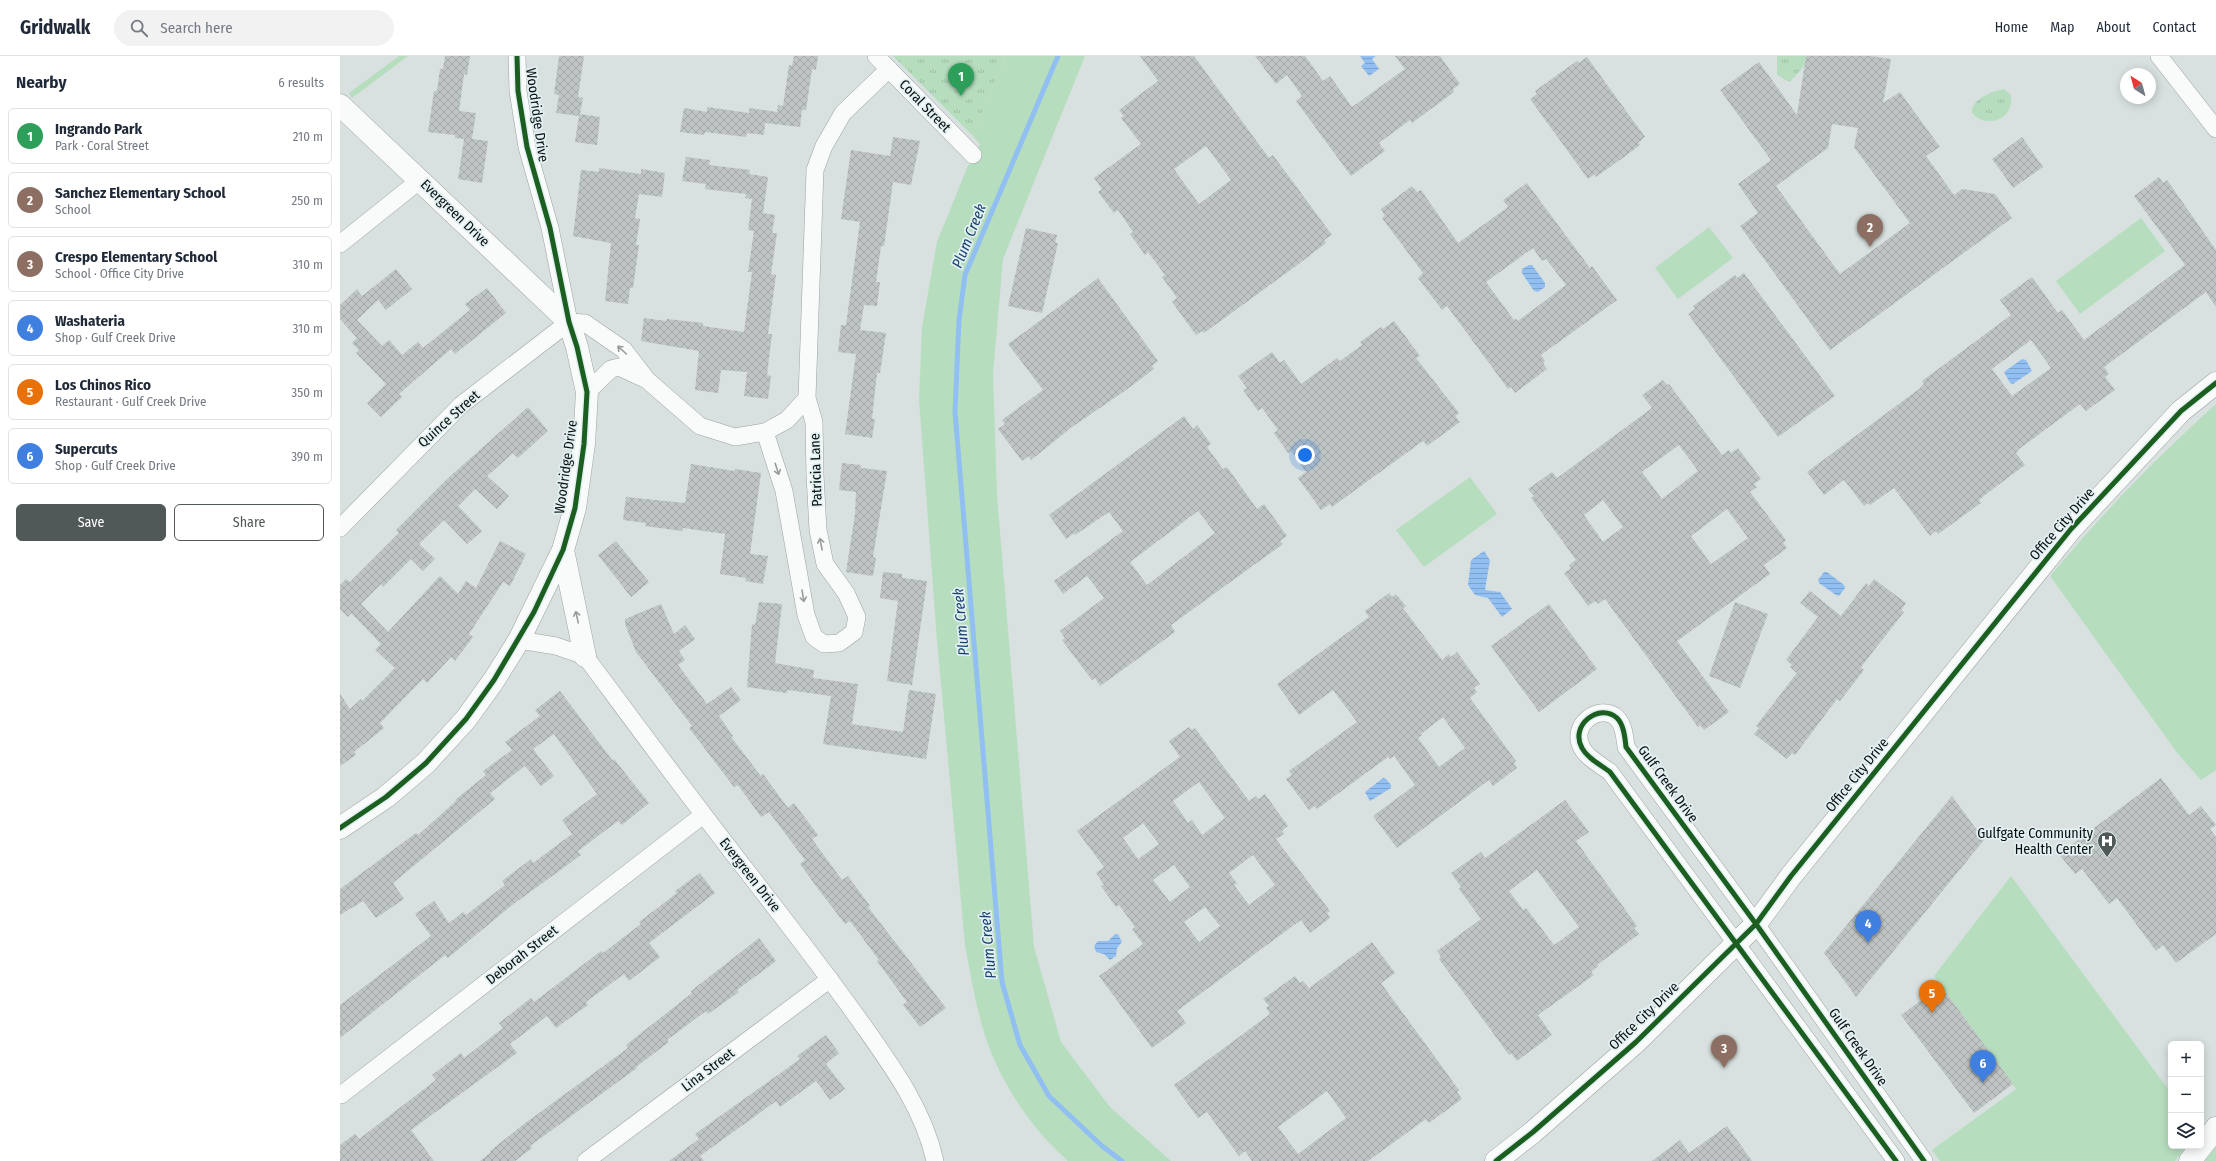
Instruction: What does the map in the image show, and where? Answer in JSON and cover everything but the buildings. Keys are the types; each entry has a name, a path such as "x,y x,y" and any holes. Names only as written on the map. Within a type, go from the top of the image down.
{"street":[{"name":"Woodridge Drive","path":"340,828 386,797 426,762 466,719 494,680 518,640 563,550 575,508 584,444 587,392 577,347 569,322 550,228 526,147 518,91 517,56"},
{"name":"Coral Street","path":"876,56 973,155"},
{"path":"2158,56 2216,129"},
{"name":"Patricia Lane","path":"765,432 784,491 806,615 814,637 824,644 839,643 854,632 857,617 846,593 825,564 818,530 814,422 807,398 815,170 824,146 842,113 889,69"},
{"name":"Evergreen Drive","path":"340,105 569,322"},
{"path":"340,244 420,180"},
{"path":"569,322 585,323 624,350 646,380 700,426 735,437 765,432 787,420 807,398"},
{"name":"Quince Street","path":"340,528 461,405 569,322"},
{"path":"587,392 611,369 619,367 646,380"},
{"name":"Office City Drive","path":"1496,1161 1533,1132 1636,1042 1756,924 1791,876 2071,529 2181,411 2216,383"},
{"path":"563,550 585,656"},
{"path":"518,640 556,646 585,656"},
{"name":"Evergreen Drive","path":"585,656 703,815 830,979 900,1078 917,1109 932,1145 935,1161"},
{"name":"Gulf Creek Drive","path":"1896,1161 1610,772 1582,748 1578,736 1581,725 1588,718 1607,713 1616,717 1623,730 1626,747 1756,924 1924,1161"},
{"name":"Deborah Street","path":"341,1095 703,815"},
{"name":"Lina Street","path":"586,1161 830,979"},
{"path":"2190,1161 2216,1128"}],"green space":[{"path":"399,56 408,56 352,98 349,93"},
{"path":"893,56 1006,56 972,135"},
{"path":"1006,56 1085,56 1003,259 993,373 997,495 1034,947 1061,1042 1110,1107 1171,1161 1068,1161 1056,1150 1035,1126 1016,1100 1007,1086 993,1057 979,1016 965,945 937,640 919,400 922,327 937,242 967,168 980,144 972,135"},
{"path":"1777,56 1806,56 1804,66 1790,82 1777,75"},
{"path":"2004,89 2011,95 2011,103 2009,110 2004,116 1992,121 1985,121 1972,113 1972,108 1978,100 1988,94"},
{"path":"2141,218 2165,251 2080,314 2056,281"},
{"path":"1709,227 1733,258 1678,299 1655,268"},
{"path":"2216,404 2216,770 2201,780 2178,754 2050,576 2130,487"},
{"path":"1470,477 1497,514 1424,567 1396,530"},
{"path":"2011,876 2168,1089 2168,1149 2185,1149 2175,1161 1940,1161 1932,1150 2016,1089 1934,976"},
{"path":"2216,1147 2216,1161 2205,1161"}],"water":[{"path":"1360,56 1376,56 1372,59 1379,69 1369,76 1361,66 1365,63"},
{"path":"1532,265 1545,283 1545,287 1538,292 1534,291 1522,273 1522,269"},
{"path":"2022,359 2026,360 2032,371 2013,384 2010,383 2004,372"},
{"path":"1484,551 1490,560 1485,590 1500,592 1512,609 1502,617 1488,598 1475,595 1468,585 1471,560"},
{"path":"1824,572 1827,572 1844,585 1845,588 1839,596 1819,583 1818,580"},
{"path":"1383,778 1386,779 1391,785 1391,788 1370,801 1365,792"},
{"path":"1115,934 1118,934 1122,942 1117,948 1116,956 1110,960 1104,954 1096,952 1094,946 1098,941 1108,941"}],"waterway":[{"name":"Plum Creek","path":"1058,56 965,275 959,320 955,412 1002,982 1020,1045 1049,1096 1102,1146 1122,1161"}],"cycle path":[{"path":"340,828 386,797 426,763 466,719 494,680 534,612 563,550 575,508 584,444 587,392 577,347 569,322 550,228 527,147 518,91 517,56"},
{"path":"1496,1161 1533,1132 1636,1042 1756,924 1791,876 2071,529 2181,411 2216,383"},
{"path":"1896,1161 1610,772 1584,752 1579,739 1580,731 1588,718 1595,714 1603,713 1610,714 1617,718 1624,732 1626,747 1756,924 1924,1161"}],"place":[{"name":"Ingrando Park","path":"961,96"},
{"name":"Sanchez Elementary School","path":"1870,247"},
{"name":"Gulfgate Community Health Center","path":"2107,858"},
{"name":"Washateria","path":"1868,943"},
{"name":"Los Chinos Rico","path":"1932,1013"},
{"name":"Crespo Elementary School","path":"1724,1068"},
{"name":"Supercuts","path":"1983,1083"}]}
